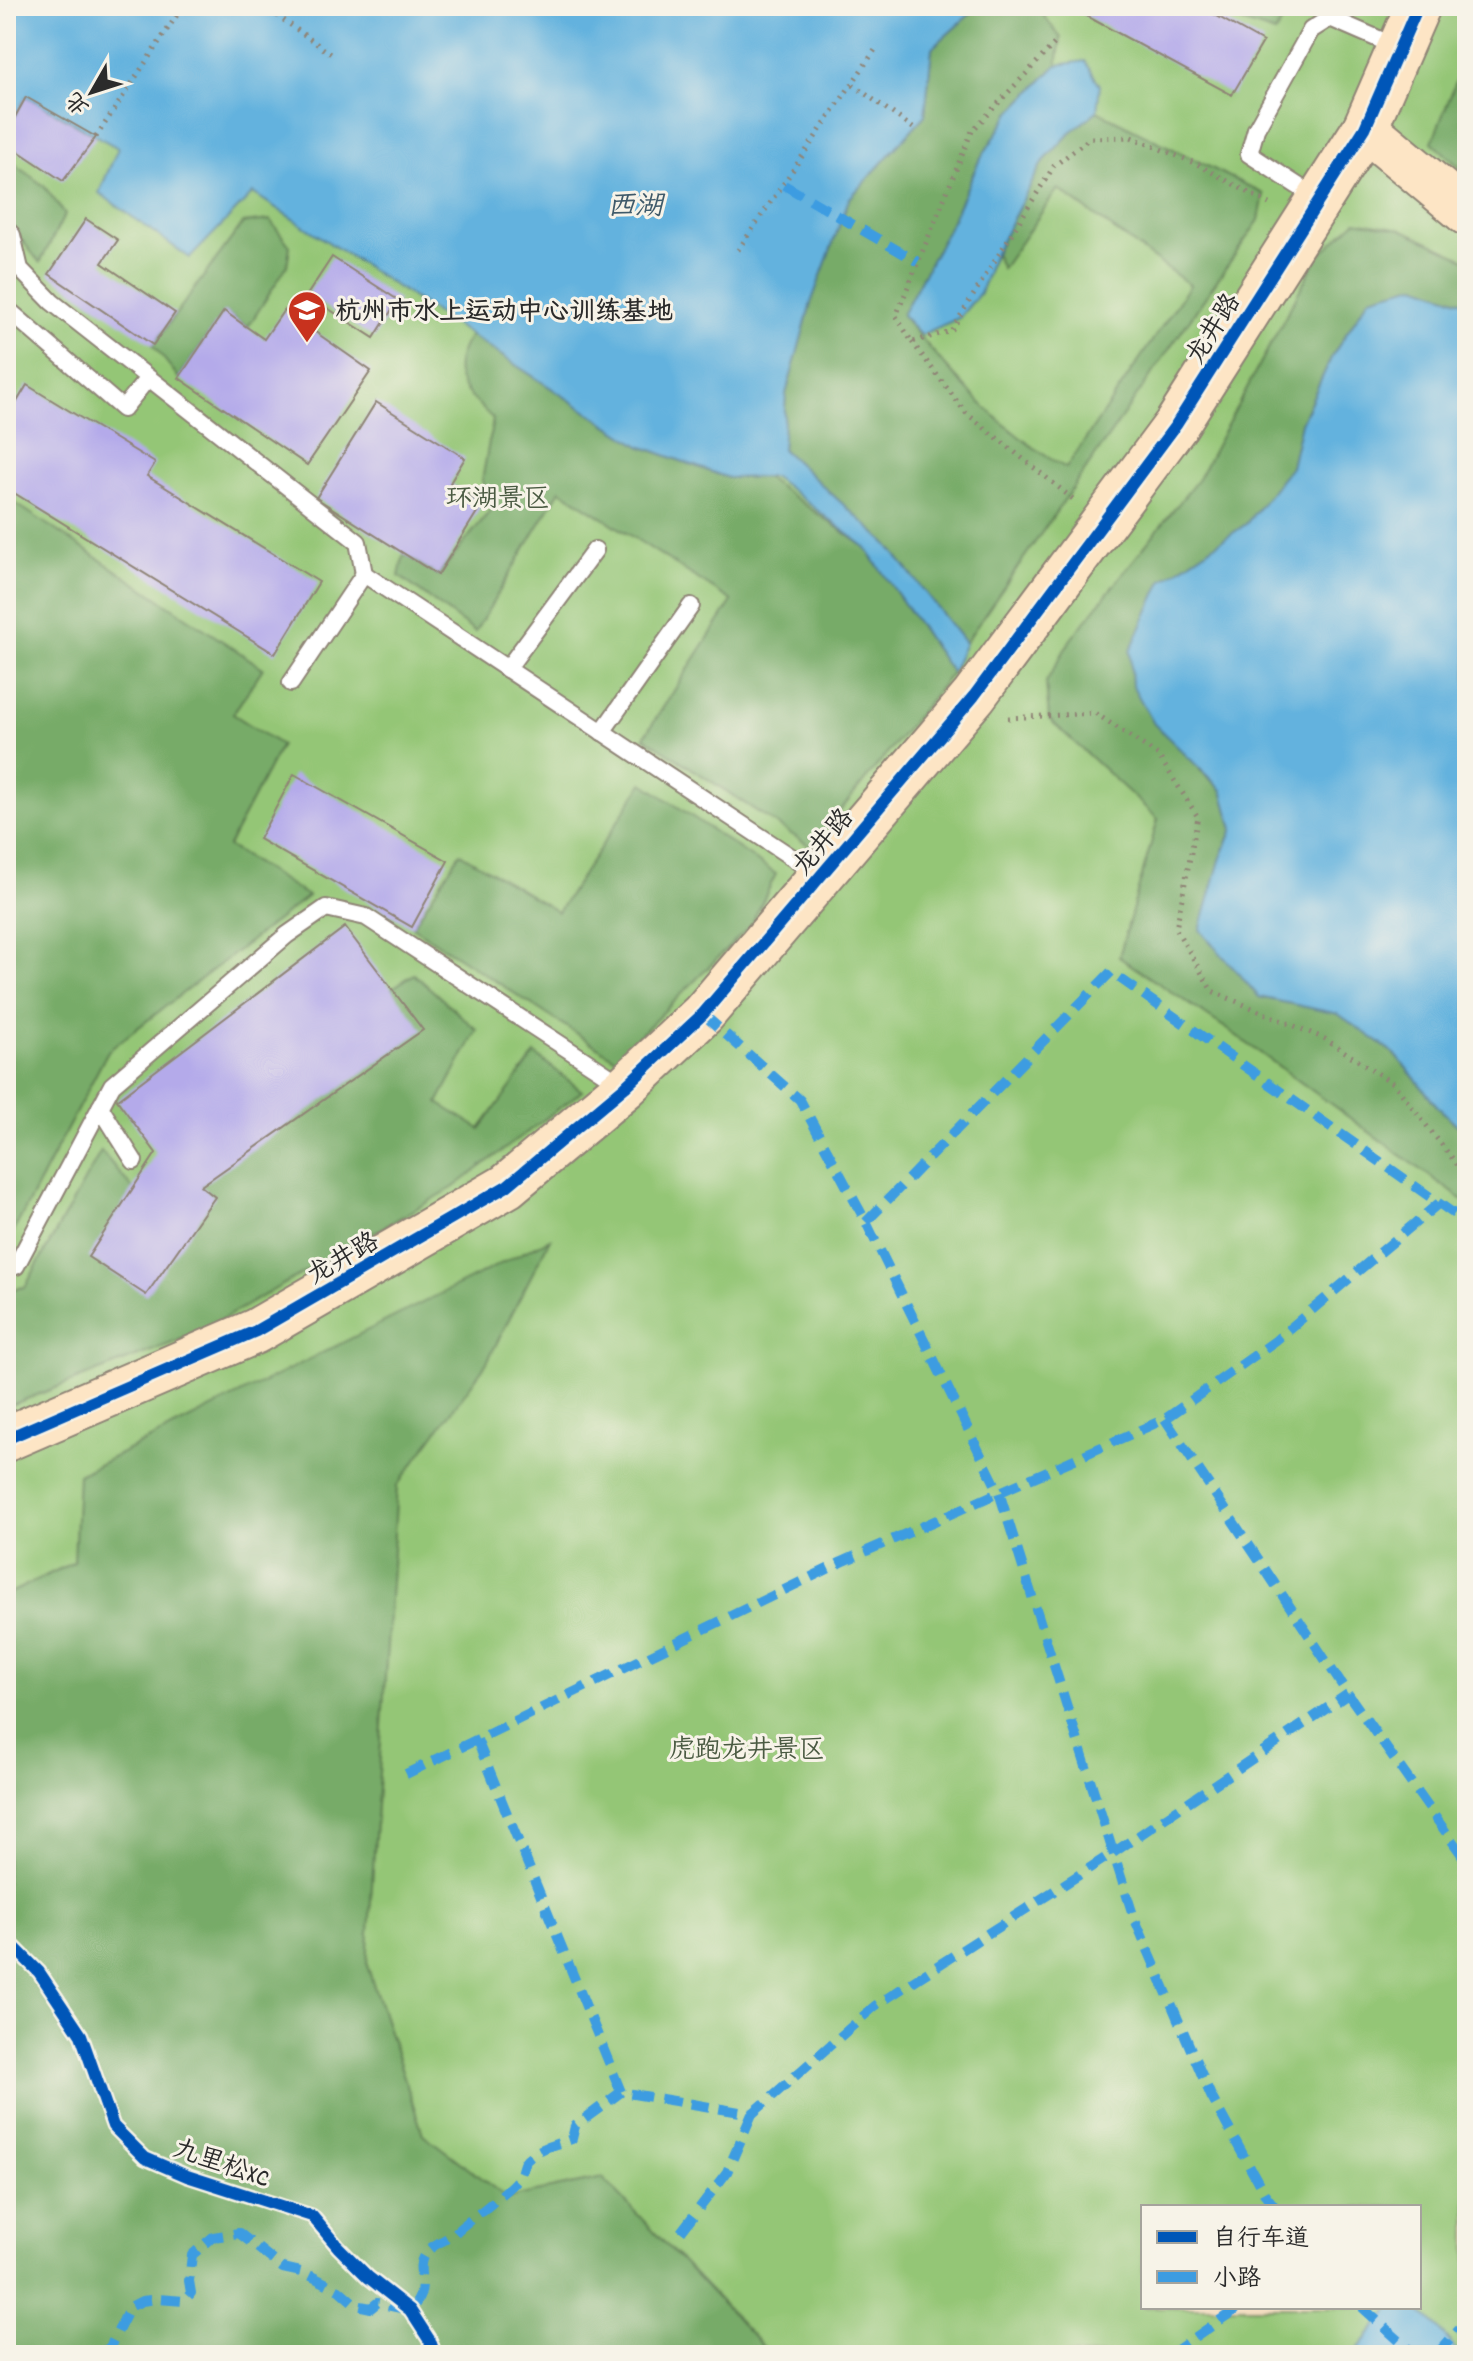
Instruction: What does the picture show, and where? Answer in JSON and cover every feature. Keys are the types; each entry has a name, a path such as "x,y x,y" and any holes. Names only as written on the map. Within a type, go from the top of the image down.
{"street":[{"name":"龙井路","path":"6,1439 256,1331 507,1186 625,1087 703,1014 974,696 1176,425 1365,128 1418,6"},
{"path":"1365,128 1467,213"}],"lane":[{"path":"1320,200 1249,154 1256,129 1311,30 1330,18 1400,48"},
{"path":"6,229 12,235 20,269 52,302 358,542 364,574 291,683"},
{"path":"6,308 123,409 148,378"},
{"path":"507,669 595,550"},
{"path":"364,574 820,876"},
{"path":"602,732 691,606"},
{"path":"6,1268 16,1266 112,1085 287,935 326,908 366,917 625,1087"},
{"path":"100,1107 134,1161"}],"path":[{"path":"96,137 183,6"},
{"path":"264,6 331,54"},
{"path":"1054,44 972,131 896,316 966,413 1082,505"},
{"path":"738,250 875,50"},
{"path":"853,85 913,128"},
{"path":"912,342 951,331 1054,166 1090,138 1131,137 1197,164 1273,206"},
{"path":"974,696 995,719 1095,713 1158,755 1198,817 1176,929 1212,991 1325,1039 1394,1084 1467,1177"}],"green space":[{"name":"虎跑龙井景区","path":"6,6 1467,6 1467,2355 6,2355"},
{"path":"979,6 1036,6 1061,38 1057,65 1011,112 979,161 949,227 902,315 977,399 1042,453 1066,468 1190,285 1058,189 1002,269 995,253 1042,163 1071,132 1097,111 1264,194 1259,220 965,643 887,544 782,449 786,394 811,303 849,199 925,115 932,48"},
{"path":"1207,6 1292,6 1275,33 1205,10"},
{"path":"1467,54 1467,174 1432,142"},
{"path":"13,163 44,186 65,214 40,263 6,220 6,167"},
{"path":"270,220 290,246 287,266 248,327 224,312 179,378 153,345 243,223"},
{"path":"1356,221 1401,229 1467,260 1467,303 1416,285 1370,297 1332,356 1301,423 1291,467 1246,524 1162,581 1200,770 1222,790 1233,829 1220,860 1259,997 1338,1013 1395,1054 1439,1108 1467,1134 1467,1203 1230,1031 1119,957 1158,819 1049,719 1046,682 1071,639 1198,479 1318,256"},
{"name":"环湖景区","path":"470,335 640,446 728,478 765,477 865,547 952,673 811,847 644,737 732,601 560,490 475,632 399,576 404,554 438,575 493,507 482,481 493,419 465,390 458,372 458,361"},
{"path":"6,497 263,668 233,714 281,745 228,846 308,896 108,1051 10,1238 6,1237"},
{"path":"643,783 776,874 751,925 616,1059 412,927 460,853 558,912"},
{"path":"414,974 477,1030 438,1103 480,1129 535,1054 582,1091 454,1187 198,1333 6,1407 6,1290 25,1287 101,1151 133,1189 201,1186 363,1007"},
{"path":"550,1239 486,1364 397,1486 367,1965 423,2134 507,2198 603,2178 771,2355 6,2355 6,1595 74,1562 78,1475"}],"water":[{"name":"西湖","path":"6,6 979,6 932,48 925,115 849,199 811,303 786,394 782,449 887,544 965,643 952,673 865,547 774,477 728,478 640,446 253,193 190,258 99,193 118,148 26,97 6,133"},
{"path":"1085,61 1100,85 1097,111 1071,132 1042,163 995,253 980,293 959,318 921,335 902,315 949,227 979,161 1011,112 1057,65"},
{"path":"1416,285 1467,303 1467,1134 1439,1108 1395,1054 1338,1014 1259,997 1200,930 1220,860 1233,829 1222,790 1154,724 1132,685 1130,651 1162,581 1246,524 1291,467 1301,423 1332,356 1370,297"},
{"path":"1390,2309 1408,2309 1432,2321 1460,2355 1359,2355 1358,2349"}],"building":[{"path":"1068,6 1199,6 1263,42 1232,95"},
{"path":"26,97 96,137 63,181 6,143 6,133"},
{"path":"86,219 118,240 102,263 175,313 153,345 49,274"},
{"path":"332,257 398,300 374,338 307,295"},
{"path":"284,310 371,371 307,465 179,378 224,311 264,339"},
{"path":"27,385 155,463 147,476 319,582 275,654 6,488 6,420"},
{"path":"376,402 465,458 450,483 482,504 438,575 316,498"},
{"path":"294,774 448,861 412,927 259,839"},
{"path":"345,927 423,1030 201,1186 215,1197 146,1295 88,1257 156,1153 117,1100"}],"marked path":[{"path":"784,185 918,262"},
{"path":"866,1222 1111,972 1467,1223"},
{"path":"703,1014 800,1100 866,1222 999,1492 1133,1915 1211,2096 1273,2205"},
{"path":"406,1774 842,1562 1165,1419 1275,1341 1439,1203"},
{"path":"1165,1419 1348,1694 1467,1862"},
{"path":"477,1740 621,2092 752,2114 875,2006 1113,1853 1348,1694"},
{"path":"100,2355 110,2347 130,2307 142,2301 158,2299 184,2301 191,2293 192,2255 213,2237 239,2233 283,2268 305,2273 339,2290 356,2305 371,2308 377,2303 410,2310 421,2294 422,2260 428,2250 451,2236 507,2190 520,2176 527,2159 543,2149 572,2139 575,2126 621,2092"},
{"path":"681,2232 727,2172 752,2114"},
{"path":"1170,2355 1236,2309"},
{"path":"1364,2309 1415,2355"},
{"path":"1436,2355 1467,2321"}],"cycle path":[{"path":"6,1439 256,1331 507,1186 625,1087 703,1014 974,696 1176,425 1365,128 1418,6"},
{"name":"九里松XC","path":"6,1939 39,1972 81,2035 113,2126 145,2158 187,2176 312,2216 368,2277 410,2310 430,2341 435,2355"}],"place":[{"name":"杭州市水上运动中心训练基地","path":"307,344"}]}
